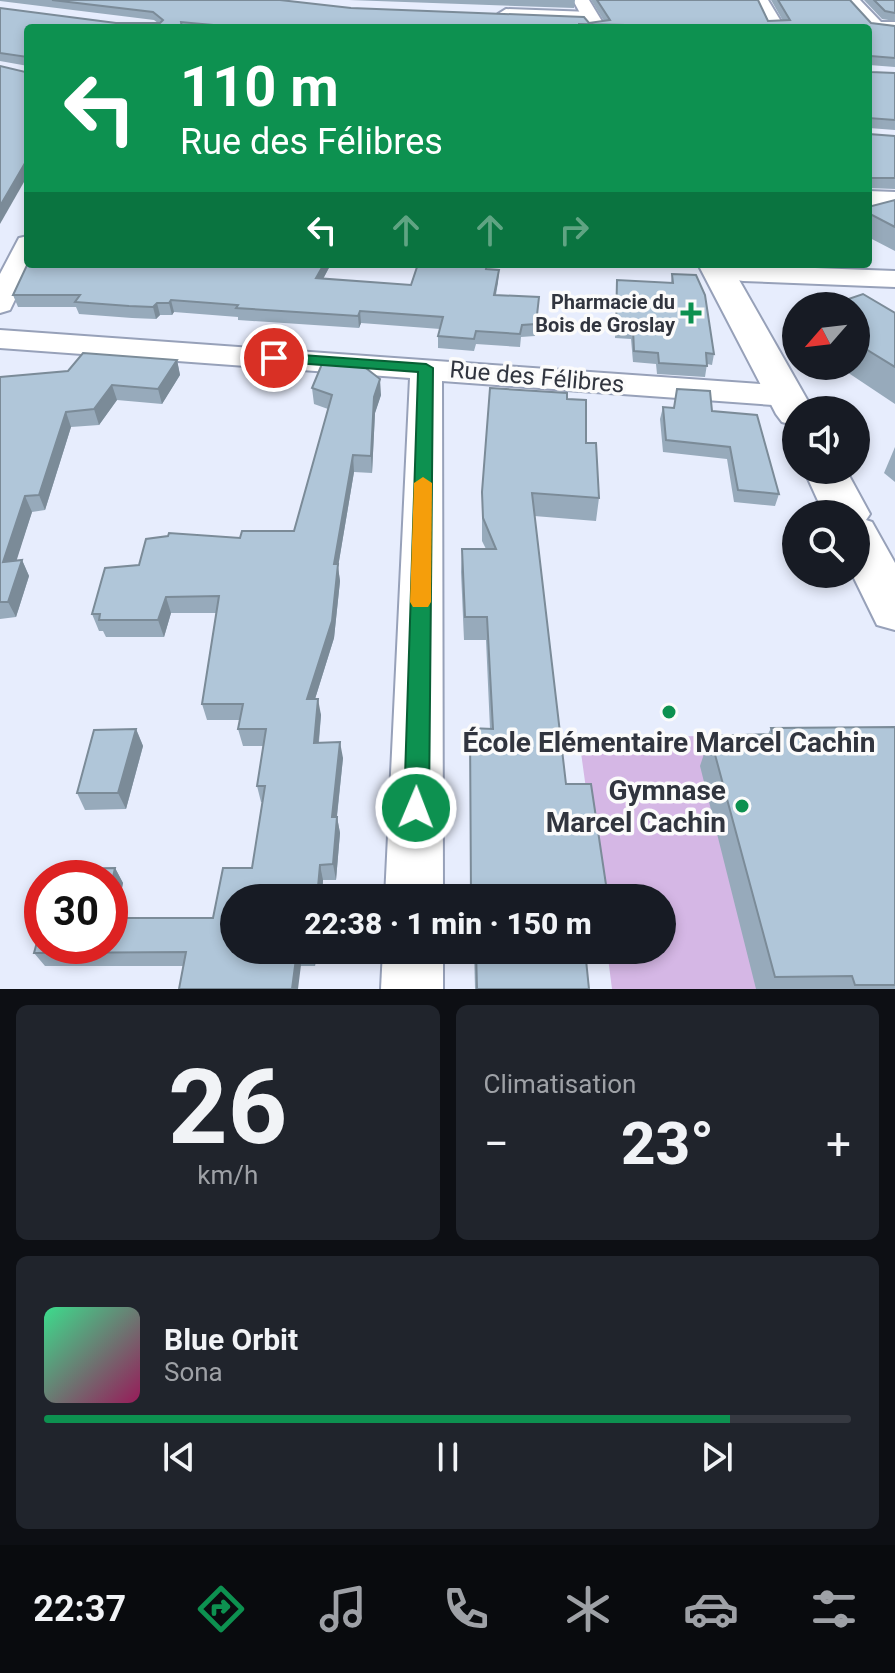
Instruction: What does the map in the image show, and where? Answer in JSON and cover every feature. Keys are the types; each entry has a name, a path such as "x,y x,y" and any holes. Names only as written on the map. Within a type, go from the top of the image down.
{"street":[{"path":"581,0 594,22"},
{"path":"761,0 775,24"},
{"path":"852,0 877,26 895,27"},
{"path":"491,14 594,22"},
{"path":"872,198 895,199"},
{"path":"0,304 24,253"},
{"path":"716,268 787,396"},
{"path":"723,268 743,273 895,279"},
{"name":"Rue des Félibres","path":"0,339 426,368 782,404"},
{"path":"414,884 426,368"},
{"path":"870,561 895,611"},
{"path":"412,989 413,964"}],"shaded area":[{"name":"Gymnase Marcel Cachin","path":"895,733 895,989 612,989 609,964 676,964 676,884 599,884 579,738"}],"building":[{"path":"52,0 280,0 351,8 584,17 589,23 610,20 597,0 758,0 768,21 790,20 778,0 850,0 871,23 895,26 895,58 872,56 872,24 181,24 24,24 24,56 0,53 0,8 116,23 160,23 163,20 153,12"},
{"path":"874,0 895,0 895,13 885,11"},
{"path":"0,66 24,72 24,165 0,206"},
{"path":"872,72 895,73 895,120 872,118"},
{"path":"872,134 895,136 895,178 872,178"},
{"path":"895,200 895,227 872,215 872,206"},
{"path":"26,268 322,268 316,278 411,285 417,268 486,268 499,270 494,295 539,297 536,324 522,325 520,334 476,331 474,339 438,336 443,317 360,311 358,316 236,308 238,305 171,300 153,307 129,306 75,302 80,295 13,295"},
{"path":"672,274 696,275 705,295 714,354 706,353 707,366 659,363 658,353 634,351 633,328 616,327 617,280 673,283"},
{"path":"870,298 895,313 895,367 870,352"},
{"path":"83,353 177,360 158,389 112,385 94,409 66,412 39,495 25,496 3,562 22,560 8,602 0,602 0,377 68,371"},
{"path":"324,359 358,362 380,379 374,397 371,456 353,455 334,564 338,564 332,621 307,699 318,699 314,743 340,742 332,817 337,817 333,864 320,865 318,884 220,884 220,964 295,964 292,989 179,989 186,952 128,952 128,918 213,918 223,868 252,868 265,786 257,786 266,729 238,729 243,704 202,704 219,596 166,597 158,620 99,620 100,614 92,614 105,568 139,565 146,539 168,536 169,533 240,538 242,531 294,531 332,395 312,388"},
{"path":"490,388 567,393 567,399 586,400 586,443 596,443 599,498 532,493 566,784 591,784 606,884 471,884 470,728 493,729 487,617 465,617 462,549 496,549 483,518"},
{"path":"677,389 710,391 712,411 757,415 779,494 738,490 730,447 666,440 663,407 674,408"},
{"path":"895,727 895,985 855,985 852,976 775,977 710,736 773,734 771,728"},
{"path":"136,729 118,793 77,793 94,730"},
{"path":"476,964 586,964 589,989 477,989"}],"slow traffic":[{"path":"421,602 423,483"}],"place":[{"name":"Pharmacie du Bois de Groslay","path":"691,313"},
{"name":"École Elémentaire Marcel Cachin","path":"669,712"},
{"name":"Gymnase Marcel Cachin","path":"742,806"}],"route":[{"path":"274,358 426,368 416,808"}]}
